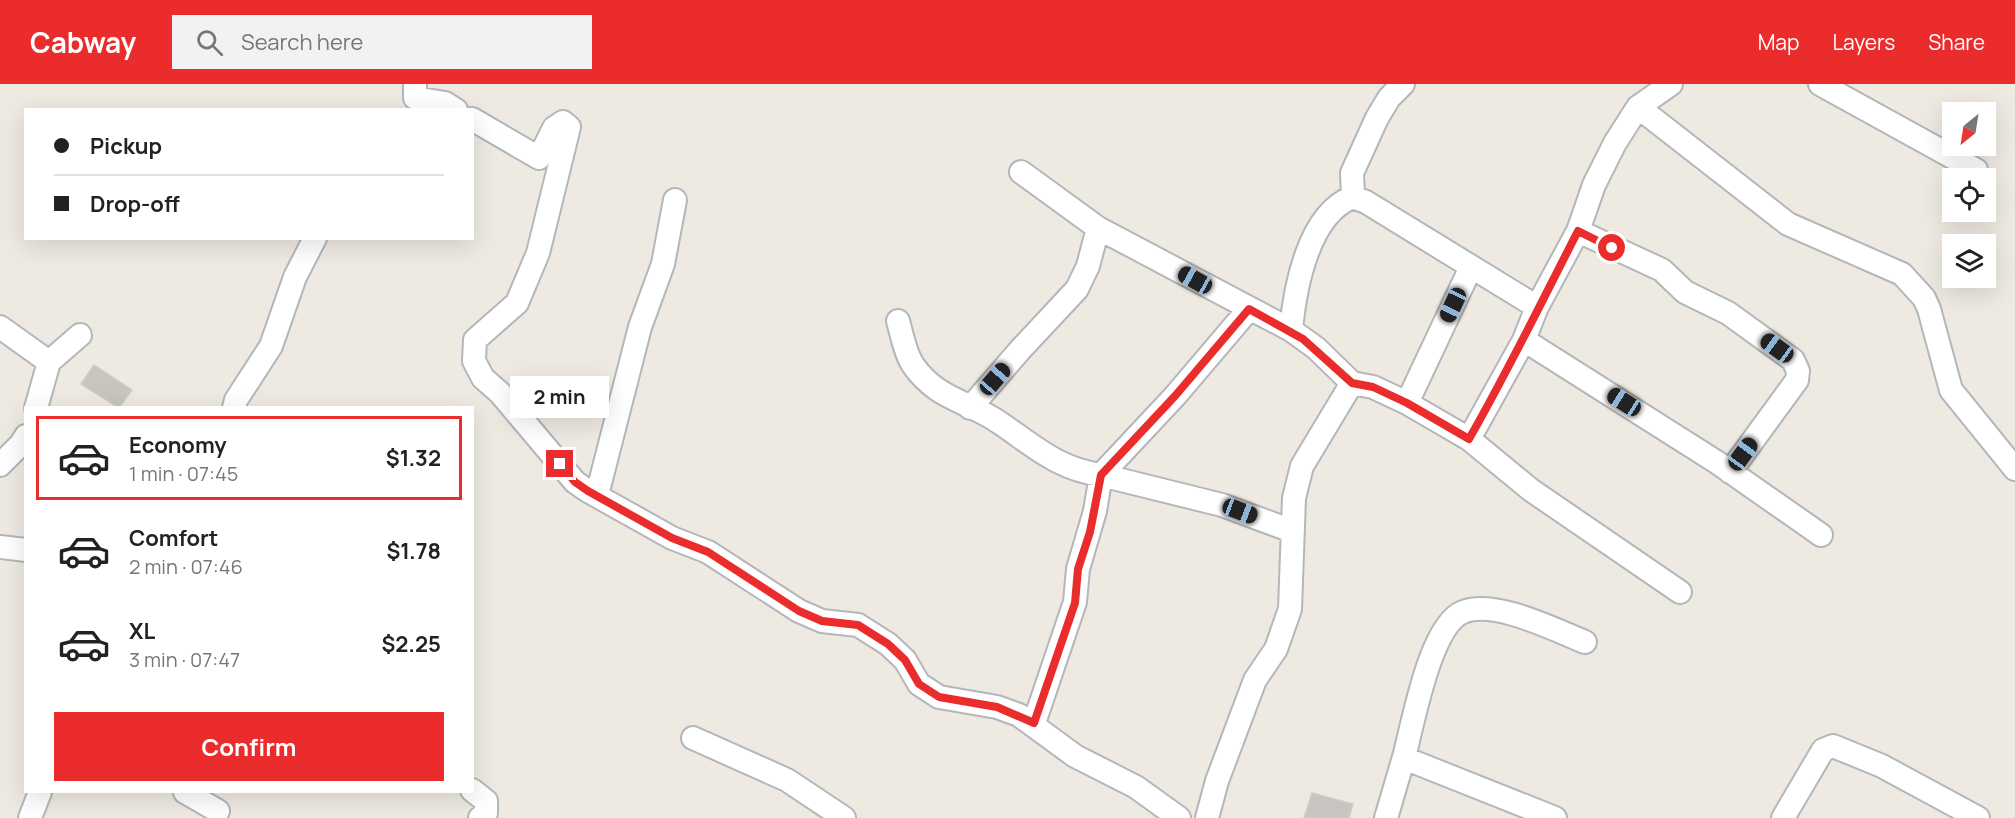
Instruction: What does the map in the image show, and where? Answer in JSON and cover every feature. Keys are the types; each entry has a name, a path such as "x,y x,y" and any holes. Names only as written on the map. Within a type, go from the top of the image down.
{"street":[{"path":"1353,197 1352,173 1377,118 1389,98 1403,84"},
{"path":"1469,439 1524,340 1537,307 1578,231 1594,185 1615,143 1638,107 1671,84"},
{"path":"1820,84 1972,168"},
{"path":"413,97 445,103 453,108"},
{"path":"1638,107 1788,224 1902,274 1924,298 1929,309 1951,390 2015,469"},
{"path":"474,120 539,158 554,128 562,122 569,127 538,253 517,303 475,340 474,361 483,378 500,393 575,482 649,527 708,552 799,611 822,621 858,625 888,644 905,660 919,684 939,697 997,707 1034,723 1075,756 1136,787 1179,818"},
{"path":"1021,172 1098,228 1291,330 1316,348 1352,383 1373,387 1407,403 1469,439 1531,490 1680,592"},
{"path":"1291,330 1294,290 1305,258 1323,222 1344,200 1353,197 1366,202 1537,307"},
{"path":"597,495 640,327 663,264 675,200"},
{"path":"970,408 1020,350 1077,290 1088,266 1098,228"},
{"path":"1578,231 1662,270 1685,292 1728,313 1793,360 1798,371 1797,380 1730,472"},
{"path":"234,406 236,400 271,346 295,277 314,240"},
{"path":"1407,403 1471,267"},
{"path":"1034,723 1075,603 1078,569 1093,521 1101,475 1175,396 1249,309"},
{"path":"898,321 912,364 929,382 952,400 1000,423 1042,454 1080,472 1101,475 1222,505 1292,531"},
{"path":"0,327 49,362"},
{"path":"37,406 49,362 80,335"},
{"path":"1524,340 1730,472 1821,535"},
{"path":"1207,818 1217,781 1255,680 1276,649 1290,609 1294,498 1302,466 1352,383"},
{"path":"0,465 24,438"},
{"path":"0,547 24,550"},
{"path":"1386,818 1433,653 1447,625 1462,612 1488,609 1524,618 1585,642"},
{"path":"693,738 787,780 844,818"},
{"path":"1783,818 1823,750 1833,746 1882,766 1978,818"},
{"path":"1404,758 1555,818"},
{"path":"474,792 486,801 486,813 480,818"},
{"path":"30,818 40,793"},
{"path":"188,793 224,807"}],"building":[{"path":"94,365 132,390 120,406 116,406 81,384"},
{"path":"1312,793 1353,804 1349,818 1304,818"}],"route":[{"path":"560,464 575,482 588,491 635,516 649,527 708,552 799,611 822,621 858,625 888,644 905,660 919,684 939,697 997,707 1034,723 1075,603 1078,569 1090,532 1101,475 1175,396 1249,309 1291,330 1316,348 1352,383 1373,387 1407,403 1469,439 1524,340 1537,307 1578,231 1612,248"}]}
